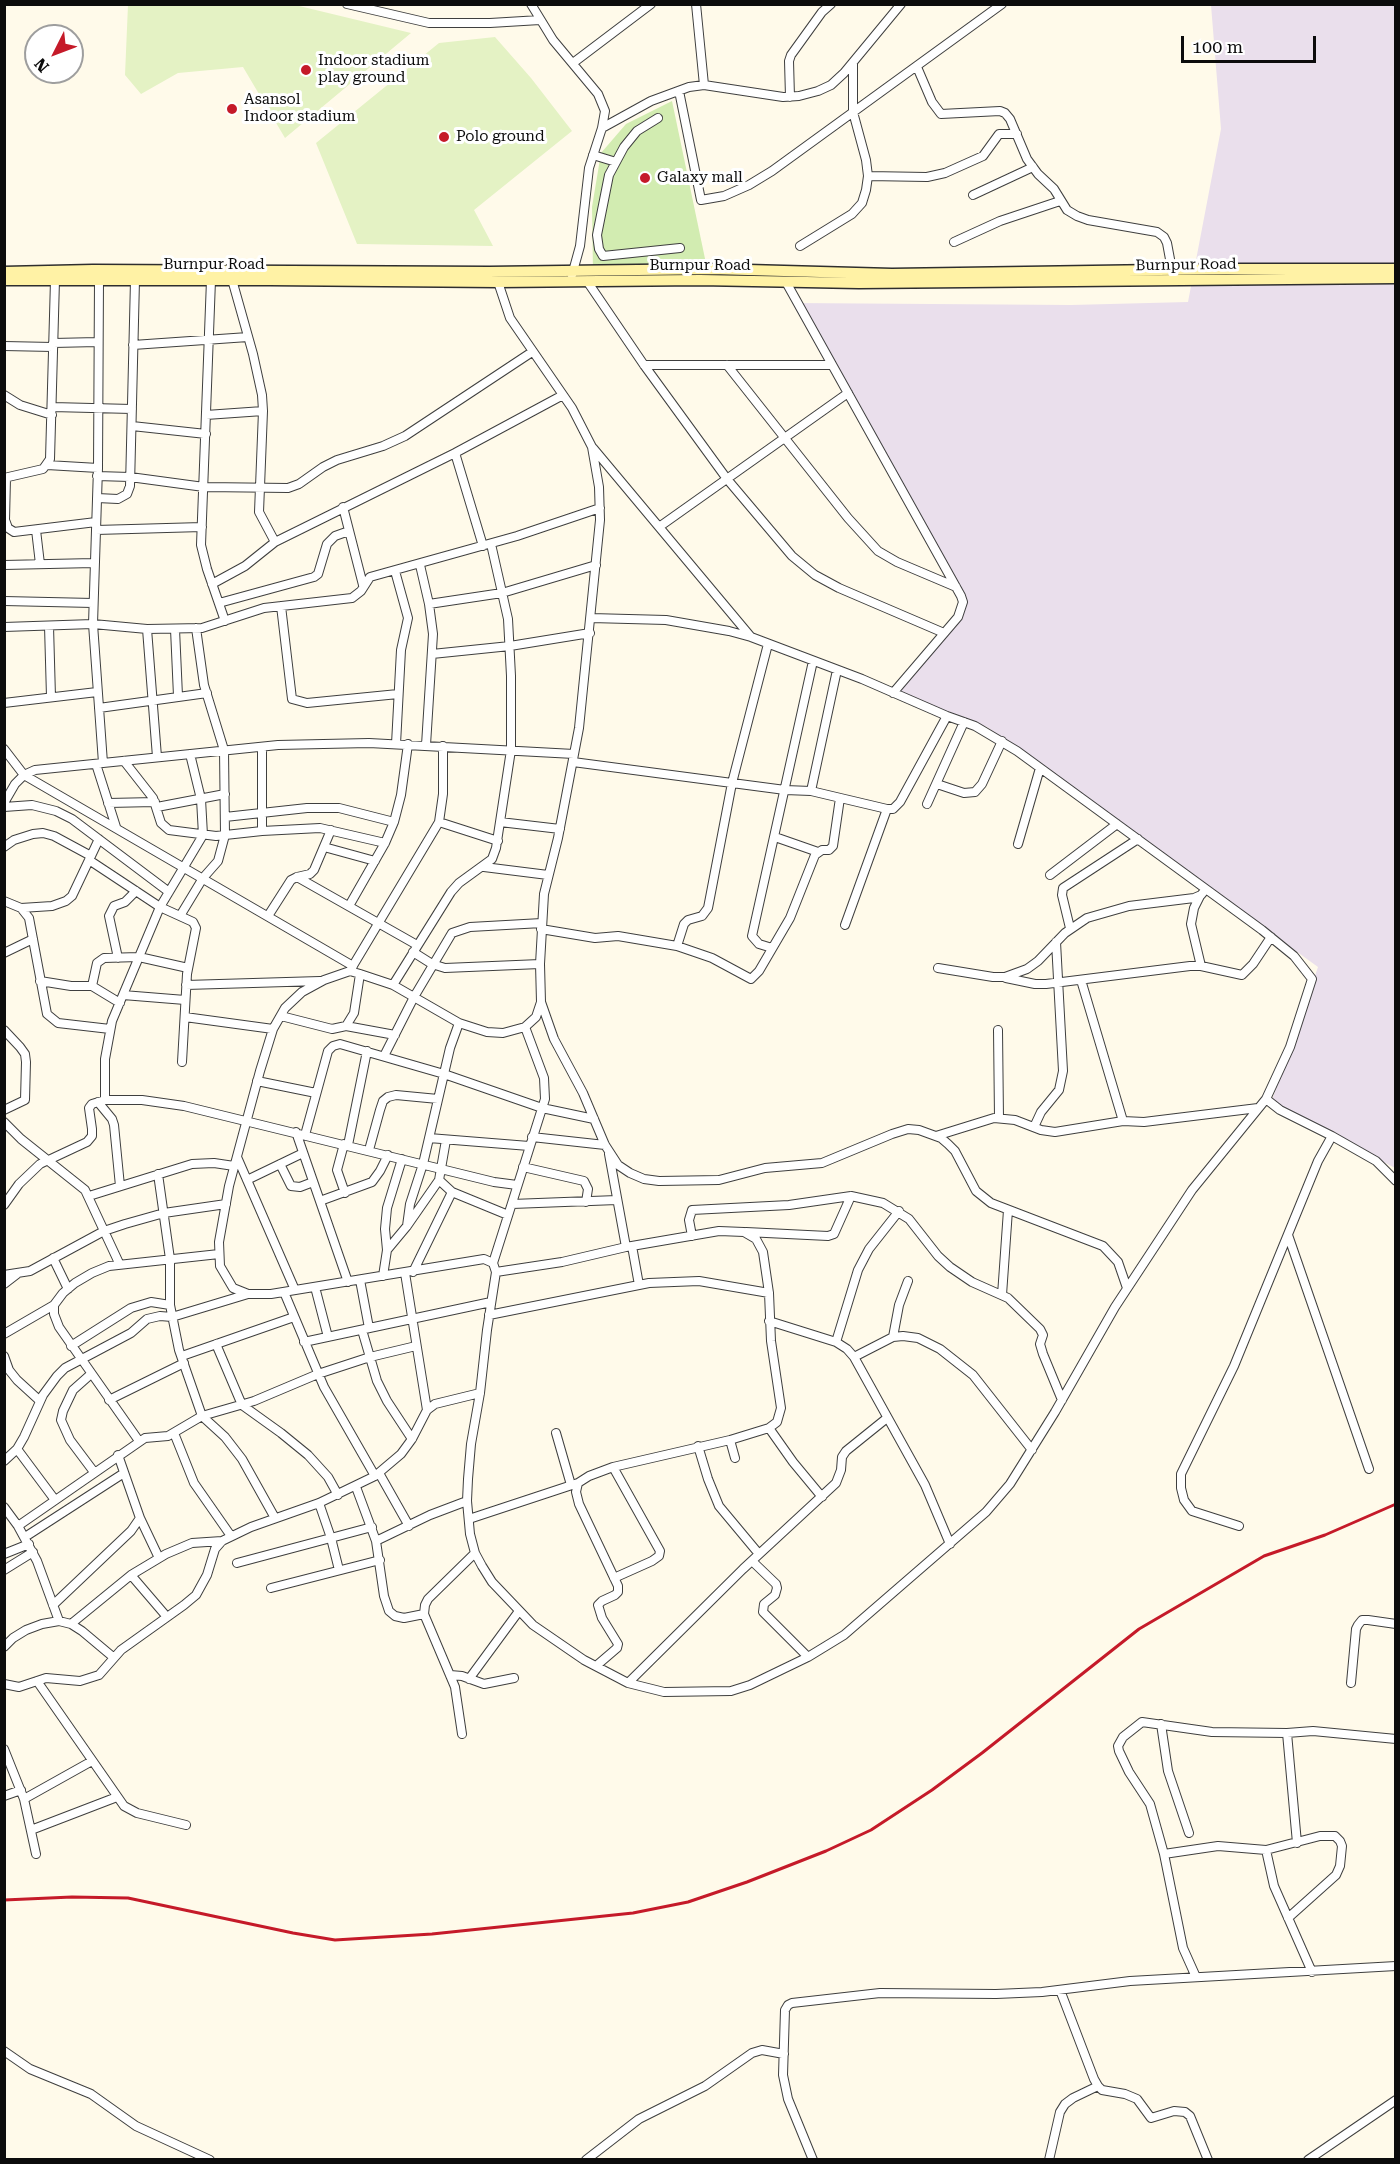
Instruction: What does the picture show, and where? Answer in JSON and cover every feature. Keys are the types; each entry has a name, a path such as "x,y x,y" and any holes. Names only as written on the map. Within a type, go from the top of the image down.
{"street":[{"path":"347,4 429,22 490,23 540,20"},
{"path":"531,4 553,40 598,94 605,111 589,168 578,254 572,276"},
{"path":"573,63 651,4"},
{"path":"696,4 704,85"},
{"path":"790,97 789,61 791,55 818,17 831,4"},
{"path":"602,128 651,101 704,85 790,97 818,91 831,85 853,64 901,4"},
{"path":"679,91 701,200 735,192 759,179 1002,4"},
{"path":"800,246 852,214 862,203 868,176 853,112 853,64"},
{"path":"917,67 932,102 941,114 1000,111 1010,119 1033,167 1054,189 1067,210 1088,220 1157,232 1164,237 1167,243 1172,270"},
{"path":"658,118 637,131 624,147 609,175 597,236 599,249 603,256 680,248"},
{"path":"868,176 927,177 945,173 983,156 999,134 1017,134"},
{"path":"593,155 616,162"},
{"path":"973,195 1033,167"},
{"path":"954,242 1000,221 1060,201"},
{"path":"4,272 572,276 712,269 892,274 1395,269"},
{"path":"231,275 259,379 263,411 259,512 275,542"},
{"name":"Burnpur Road","path":"4,280 211,280 231,275"},
{"name":"Burnpur Road","path":"332,275 498,282 572,276 587,281 859,283 1395,278"},
{"path":"55,280 50,459 43,469 5,478 5,520 8,528 14,532 96,526 202,526"},
{"path":"99,280 97,498 93,624 99,708 99,764 116,827"},
{"path":"97,498 118,499 127,494 130,477 135,280"},
{"path":"211,280 202,526 203,557 225,621"},
{"path":"587,281 644,365 727,479 792,556 815,576 944,633"},
{"path":"498,282 510,318 572,408 592,447 751,637"},
{"path":"786,282 957,587 963,602 961,612 893,693"},
{"path":"133,345 248,337"},
{"path":"4,346 98,342"},
{"path":"47,465 204,487 288,488 299,484 337,460 383,446 405,436 532,352"},
{"path":"644,365 832,365"},
{"path":"727,365 783,438 878,551 897,562 957,587"},
{"path":"659,527 848,393"},
{"path":"4,395 20,405 52,411 132,409"},
{"path":"212,584 245,566 275,542 455,453 563,395"},
{"path":"206,415 263,411"},
{"path":"132,426 206,434"},
{"path":"592,447 600,508 590,633 574,758 548,875 540,964 542,1002 554,1039 583,1093 609,1153 618,1165 645,1179 702,1181 737,1176 765,1168 822,1163 908,1129 920,1130 941,1138 955,1151 967,1176 982,1197 1008,1210 1103,1246 1118,1262 1127,1288"},
{"path":"393,985 451,892 459,883 492,859 498,841 511,750 510,646 502,593 455,453"},
{"path":"343,507 363,585"},
{"path":"4,627 93,624 147,629 196,628 215,625 253,610 352,598 361,591 370,577 487,545 600,508"},
{"path":"36,530 40,564"},
{"path":"219,603 314,577 318,574 327,544 335,536 349,531"},
{"path":"4,565 94,563"},
{"path":"420,565 434,634 426,745"},
{"path":"429,604 502,593 596,565"},
{"path":"395,571 408,618 401,650 396,744"},
{"path":"4,601 93,603"},
{"path":"281,606 292,699 307,703 398,694"},
{"path":"525,1027 544,1078 546,1090 493,1263 496,1272 471,1444 467,1501 475,1553 492,1582 533,1625 584,1660 628,1683 664,1692 731,1691 750,1685 808,1657 844,1635 986,1512 1011,1484 1127,1288 1192,1190 1266,1099 1290,1047 1312,979 1294,956 1271,937 1203,892 1138,839 1002,741 964,722 751,637 684,622 591,618"},
{"path":"49,626 51,697"},
{"path":"180,916 203,878 218,861 225,835 224,750 207,693 196,628"},
{"path":"147,629 157,758"},
{"path":"175,629 178,696"},
{"path":"432,654 510,646 590,633"},
{"path":"677,946 684,924 688,920 702,916 708,908 732,783 768,644"},
{"path":"772,948 759,944 752,936 813,662"},
{"path":"811,791 837,670"},
{"path":"4,693 5,702 98,692"},
{"path":"99,708 207,693"},
{"path":"169,892 72,819 56,811 32,805 4,805 15,784 24,775 35,770 224,750 318,743 408,744 511,750 574,758 732,783 811,791 887,809 893,808 900,802 946,716"},
{"path":"927,804 964,722"},
{"path":"937,784 964,793 975,792 982,784 1002,741"},
{"path":"349,906 385,843 394,822 401,795 408,744"},
{"path":"248,1294 233,1288 220,1266 219,1242 234,1166 273,1029 285,1008 302,992 351,969 440,822 444,794 443,746"},
{"path":"262,747 262,831"},
{"path":"4,749 24,775 268,916 351,969 393,985 459,1023 487,1032 503,1033 525,1027 536,1017 542,1002"},
{"path":"120,1186 114,1125 101,1101 105,1059 110,1029 160,907 203,835 201,799 190,754"},
{"path":"123,761 156,804 161,823 169,830 203,835 225,835 304,828 331,830 385,843"},
{"path":"1018,844 1040,768"},
{"path":"108,803 156,804 225,794"},
{"path":"774,837 818,852 829,850 833,846 840,798"},
{"path":"225,817 307,808 339,808 394,822"},
{"path":"845,925 887,809"},
{"path":"440,822 498,841"},
{"path":"500,822 560,829"},
{"path":"1050,874 1117,824"},
{"path":"268,916 287,886 297,876 310,874 314,870 331,830"},
{"path":"4,847 14,840 33,834 43,833 54,836 160,907 193,922 196,928 186,985 182,1062"},
{"path":"4,901 21,908 52,906 66,901 72,896 99,839"},
{"path":"1070,928 1062,895 1063,888 1138,839"},
{"path":"324,847 375,861"},
{"path":"384,1056 445,942 452,933 460,929 483,926 542,926 595,938 618,936 677,946 712,958 751,978 759,970 795,906 818,852"},
{"path":"484,867 548,875"},
{"path":"297,876 378,923 432,964 445,968 540,964"},
{"path":"118,958 109,916 114,906 125,902 136,891"},
{"path":"1005,977 1026,969 1048,952 1070,928 1087,918 1114,909 1187,900 1203,892"},
{"path":"1201,966 1191,924 1194,908 1203,892"},
{"path":"21,908 29,918 47,1014 58,1023 110,1029"},
{"path":"938,968 1005,977 1035,984 1201,966 1242,975 1253,964 1271,937"},
{"path":"4,952 33,939"},
{"path":"1034,1127 1041,1112 1059,1090 1063,1071 1056,942"},
{"path":"92,986 97,963 104,958 139,957 188,968"},
{"path":"346,1026 354,1013 360,974"},
{"path":"186,985 324,980"},
{"path":"1081,980 1123,1120"},
{"path":"40,981 71,986 92,986 121,999 185,1000"},
{"path":"281,1016 332,1029 346,1026 395,1035"},
{"path":"185,1017 273,1029"},
{"path":"407,1227 410,1204 423,1164 450,1047 459,1023"},
{"path":"4,1030 25,1054 26,1062 25,1100 4,1110"},
{"path":"998,1030 999,1118"},
{"path":"305,1134 328,1051 340,1044 444,1074 542,1108 594,1119"},
{"path":"345,1193 337,1170 346,1145 367,1051"},
{"path":"257,1081 316,1093"},
{"path":"369,1150 383,1101 388,1096 438,1099"},
{"path":"1266,1099 1280,1110 1376,1161 1395,1181"},
{"path":"4,1205 8,1193 33,1170 48,1160 87,1142 92,1136 89,1108 92,1104 101,1101 161,1102 305,1134 494,1182 517,1185"},
{"path":"936,1136 999,1118 1061,1132 1123,1120 1144,1122 1258,1108"},
{"path":"4,1122 21,1140 80,1185 89,1196 118,1263"},
{"path":"296,1132 348,1282"},
{"path":"1239,1526 1192,1511 1184,1500 1181,1474 1234,1366 1318,1161 1332,1136"},
{"path":"532,1137 604,1144"},
{"path":"429,1138 529,1146"},
{"path":"387,1250 407,1227 439,1180 446,1140"},
{"path":"247,1180 303,1153"},
{"path":"609,1153 617,1200 639,1285"},
{"path":"320,1202 372,1182 381,1171 388,1155"},
{"path":"237,1157 295,1290"},
{"path":"383,1276 387,1250 385,1229 387,1209 402,1159"},
{"path":"89,1196 192,1164 214,1163 234,1166"},
{"path":"280,1164 291,1186 300,1187 313,1182"},
{"path":"523,1167 584,1181 588,1189 586,1202"},
{"path":"158,1174 170,1259 171,1317 202,1416 225,1437 242,1459 275,1518"},
{"path":"439,1180 452,1192 508,1215"},
{"path":"427,1410 411,1319 409,1273 452,1192"},
{"path":"692,1236 689,1220 692,1210 789,1204 850,1196 883,1203 909,1219 950,1268 972,1282 1002,1295 1022,1309 1043,1335 1040,1344 1062,1400"},
{"path":"496,1272 562,1262 719,1231 828,1236 834,1234 850,1196"},
{"path":"512,1204 617,1200"},
{"path":"4,1275 30,1271 104,1231 164,1214 226,1204"},
{"path":"1002,1295 1008,1210"},
{"path":"836,1342 862,1260 899,1211"},
{"path":"469,1519 574,1484 613,1467 730,1440 769,1428 777,1422 781,1407 769,1321 769,1293 763,1252 756,1239 744,1232"},
{"path":"1288,1235 1369,1469"},
{"path":"139,1441 59,1327 54,1314 54,1305 68,1289 92,1272 118,1263 219,1254"},
{"path":"53,1258 68,1289"},
{"path":"4,1461 17,1449 40,1401 57,1376 81,1359 130,1333 147,1319 160,1316 171,1317 248,1294 284,1292 484,1259 493,1263"},
{"path":"4,1284 18,1274"},
{"path":"360,1280 365,1329 377,1381 412,1439"},
{"path":"489,1315 639,1285 699,1281 769,1293"},
{"path":"894,1337 899,1305 908,1281"},
{"path":"315,1287 328,1337"},
{"path":"284,1292 318,1374 409,1526"},
{"path":"71,1346 131,1308 151,1302 170,1305"},
{"path":"304,1342 492,1302"},
{"path":"4,1334 54,1305"},
{"path":"109,1400 216,1344 294,1317"},
{"path":"769,1321 836,1342 854,1357 925,1485 950,1544"},
{"path":"854,1357 894,1337 903,1336 918,1338 940,1349 973,1375 1032,1450"},
{"path":"216,1344 242,1405 308,1455 324,1472 338,1495"},
{"path":"18,1526 145,1438 159,1438 174,1433 202,1416 242,1405 318,1374 370,1357 416,1346"},
{"path":"4,1356 7,1371 40,1401"},
{"path":"91,1374 74,1390 61,1420 70,1440 94,1472"},
{"path":"6,1687 26,1686 46,1678 72,1682 93,1678 105,1670 113,1657 196,1595 207,1575 215,1550 222,1541 275,1518 338,1495 377,1475 401,1454 412,1439 427,1410 435,1404 480,1393"},
{"path":"628,1683 759,1554 836,1483 841,1470 842,1457 846,1451 887,1418"},
{"path":"769,1428 792,1462 822,1497"},
{"path":"174,1433 194,1483 231,1536"},
{"path":"556,1433 579,1504 614,1578 618,1592 602,1600 598,1605 598,1611 618,1644 617,1648 596,1666"},
{"path":"730,1440 735,1458"},
{"path":"698,1446 719,1506 759,1554"},
{"path":"17,1449 55,1500"},
{"path":"118,1455 140,1518 159,1558"},
{"path":"613,1467 660,1551 659,1556 652,1561 614,1578"},
{"path":"4,1554 124,1473"},
{"path":"356,1486 376,1541 384,1596 389,1611 395,1617 404,1618 424,1614"},
{"path":"376,1541 467,1501"},
{"path":"319,1503 339,1570"},
{"path":"4,1508 33,1552 58,1621"},
{"path":"53,1605 131,1531 140,1518"},
{"path":"237,1563 372,1527"},
{"path":"71,1624 131,1575 159,1558 192,1543 222,1541"},
{"path":"4,1570 33,1552"},
{"path":"462,1734 458,1698 424,1614 428,1599 475,1553"},
{"path":"271,1588 380,1560"},
{"path":"752,1561 776,1584 777,1588 775,1595 764,1604 763,1612 808,1657"},
{"path":"131,1575 167,1617"},
{"path":"469,1679 519,1611"},
{"path":"1352,1683 1358,1624 1362,1620 1368,1620 1395,1624"},
{"path":"4,1647 26,1630 58,1621 71,1624 91,1637 113,1657"},
{"path":"450,1675 484,1684 514,1678"},
{"path":"37,1681 117,1797 129,1810 186,1825"},
{"path":"1196,1977 1183,1948 1164,1854 1147,1798 1129,1772 1118,1746 1123,1737 1142,1722 1212,1732 1313,1731 1395,1739"},
{"path":"1161,1724 1168,1771 1189,1833"},
{"path":"1287,1733 1297,1843"},
{"path":"4,1749 24,1799 36,1854"},
{"path":"24,1799 92,1761"},
{"path":"4,1796 21,1790"},
{"path":"31,1830 117,1797"},
{"path":"1164,1854 1218,1846 1266,1850 1320,1836 1335,1836 1342,1846 1340,1866 1330,1883 1288,1918"},
{"path":"1266,1850 1271,1878 1312,1972"},
{"path":"813,2160 788,2099 783,2075 785,2010 792,2002 880,1993 996,1994 1060,1990 1130,1981 1395,1966"},
{"path":"1060,1990 1098,2086 1102,2090 1125,2094 1137,2099 1151,2118 1174,2110 1185,2112 1190,2116 1208,2160"},
{"path":"586,2160 639,2119 705,2086 752,2053 762,2050 784,2054"},
{"path":"4,2051 30,2069 92,2094 135,2126 210,2160"},
{"path":"1049,2160 1060,2112 1065,2104 1098,2086"},
{"path":"1312,2158 1395,2100"}],"shaded area":[{"path":"1211,5 1395,5 1395,1168 1271,1103 1318,967 987,727 887,693 963,606 792,303 1071,305 1188,302 1221,129"}],"green space":[{"name":"Indoor stadium play ground","path":"128,5 295,5 411,33 285,138 243,67 178,73 141,94 125,75"},
{"name":"Polo ground","path":"495,37 531,78 572,131 474,210 493,246 357,244 316,143 439,43"},
{"path":"672,101 708,273 593,273 592,207 601,153 626,124"}],"railway":[{"path":"4,1900 72,1897 128,1898 335,1940 432,1934 633,1913 688,1902 826,1851 871,1830 932,1790 982,1753 1139,1629 1264,1556 1325,1535 1396,1504"}],"place":[{"name":"Indoor stadium play ground","path":"306,70"},
{"name":"Asansol Indoor stadium","path":"232,109"},
{"name":"Polo ground","path":"444,137"},
{"name":"Galaxy mall","path":"645,178"}]}
